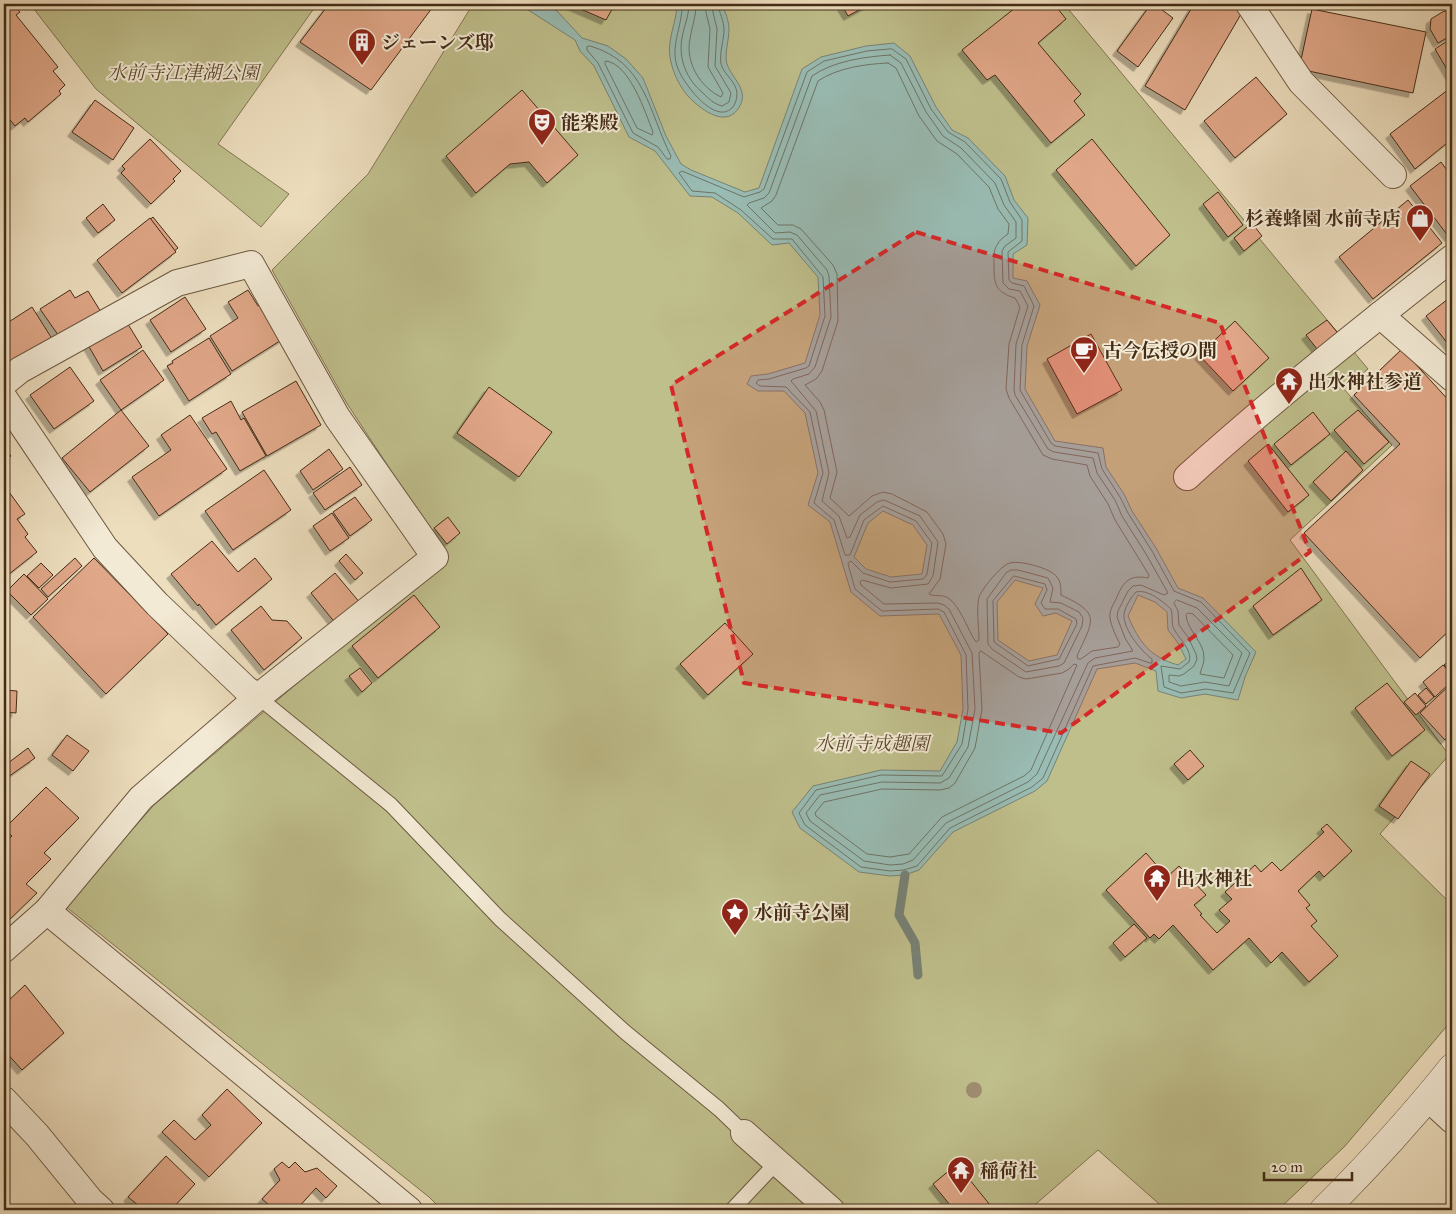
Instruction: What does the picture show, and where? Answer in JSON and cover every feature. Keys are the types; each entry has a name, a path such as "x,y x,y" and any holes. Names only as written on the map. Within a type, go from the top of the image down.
{"street":[{"path":"1249,4 1301,82 1393,175"},
{"path":"1187,477 1239,430 1452,258"},
{"path":"4,383 20,370 177,284 250,264 337,418 435,557 258,697 141,798 47,911 4,950"},
{"path":"1380,315 1452,378"},
{"path":"4,398 105,548 157,604 246,689 258,697"},
{"path":"47,911 409,1210"},
{"path":"1324,1210 1360,1174 1428,1098 1452,1068"},
{"path":"1428,1098 1452,1120"},
{"path":"4,1100 37,1135 90,1200 101,1210"},
{"path":"744,1133 831,1210"}],"lane":[{"path":"258,697 391,805 500,919 625,1032 719,1109 744,1133"},
{"path":"732,1210 777,1162"}],"highlighted area":[{"path":"916,232 1220,323 1310,552 1061,733 744,683 671,385"}],"green space":[{"name":"水前寺江津湖公園","path":"30,4 317,4 218,144 289,194 261,227 96,89"},
{"name":"水前寺成趣園","path":"473,4 1064,4 1368,369 1344,389 1392,445 1290,540 1449,755 1380,834 1452,905 1452,1020 1345,1146 1278,1210 1166,1210 1098,1150 1029,1210 442,1210 429,1197 65,906 154,805 447,556 346,402 272,270 368,174"}],"water":[{"path":"519,4 544,4 557,11 582,38 608,46 626,59 643,78 666,136 681,164 745,192 759,188 802,69 821,57 866,46 894,43 910,56 936,107 952,130 968,138 1005,176 1014,200 1028,218 1027,245 1013,254 1013,278 1027,281 1040,305 1027,346 1025,389 1055,441 1103,448 1106,467 1124,494 1132,511 1156,548 1178,588 1203,598 1256,652 1245,677 1238,700 1205,694 1181,698 1158,691 1156,671 1135,663 1097,669 1047,781 1035,791 953,832 919,870 905,875 890,876 859,872 800,828 792,812 813,786 881,770 940,771 957,742 963,709 961,655 939,614 880,616 851,592 830,522 808,505 818,473 805,413 784,391 758,391 747,384 751,376 768,374 805,363 820,315 818,277 789,243 772,245 738,213 712,197 690,196 655,151 629,137 594,66 580,51 575,40","holes":["883,511 913,525 927,545 922,574 891,577 866,569 854,557 868,523","1015,580 1043,588 1035,604 1043,616 1056,613 1072,621 1057,655 1029,661 998,640 997,602","1138,595 1155,602 1167,612 1168,630 1178,643 1186,659 1178,665 1168,662 1153,653 1141,641 1128,616"]},
{"path":"677,4 722,4 729,26 726,61 729,70 742,91 741,103 732,115 719,117 704,110 687,95 678,82 672,67 669,50"}],"building":[{"path":"4,4 13,4 20,12 16,15 58,67 53,71 65,85 59,91 61,94 28,122 25,118 15,126 6,115 4,117"},
{"name":"ジェーンズ邸","path":"329,4 435,4 371,90 300,42"},
{"path":"569,4 615,4 606,20"},
{"path":"841,4 870,4 848,16"},
{"path":"1020,4 1054,4 1066,19 1038,43 1081,94 1074,101 1085,115 1051,143 995,75 987,80 962,50"},
{"path":"1151,4 1154,4 1173,18 1138,67 1117,51"},
{"path":"1194,4 1235,4 1244,9 1185,110 1145,86"},
{"path":"1312,9 1426,32 1413,93 1299,69"},
{"path":"1444,11 1452,13 1452,35 1438,43 1430,29 1431,19"},
{"path":"1452,38 1452,78 1435,49"},
{"path":"1256,77 1287,114 1235,158 1204,121"},
{"path":"1449,89 1452,93 1452,139 1415,169 1390,134"},
{"path":"522,90 578,155 547,183 529,162 510,164 476,193 446,156"},
{"path":"95,100 134,128 113,160 72,132"},
{"path":"150,139 181,171 173,179 175,181 151,204 121,173 125,169 122,166"},
{"path":"1092,139 1170,235 1136,266 1056,170"},
{"path":"1441,162 1452,177 1452,234 1449,237 1410,186"},
{"path":"1218,192 1243,225 1228,237 1203,204"},
{"path":"1408,200 1442,243 1373,299 1339,257"},
{"path":"103,204 115,220 98,233 86,218"},
{"path":"153,217 178,248 128,288 103,257"},
{"path":"150,218 176,252 122,293 97,260"},
{"path":"1252,223 1262,236 1244,251 1234,238"},
{"path":"70,290 75,298 88,291 104,317 63,342 40,309"},
{"path":"248,290 258,306 261,304 283,339 232,371 210,336 238,318 228,302"},
{"path":"1452,296 1452,349 1426,316"},
{"path":"185,297 206,329 171,352 150,320"},
{"path":"32,307 56,345 4,376 4,325"},
{"path":"1327,320 1342,338 1321,354 1306,335"},
{"path":"126,321 142,347 103,371 88,345"},
{"path":"1235,321 1269,358 1233,391 1199,355"},
{"name":"古今伝授の間","path":"1091,334 1122,390 1077,414 1047,359"},
{"path":"209,338 231,374 189,401 167,366"},
{"path":"1402,349 1452,404 1452,628 1420,658 1304,533 1400,444 1354,395"},
{"path":"143,350 164,380 121,410 100,380"},
{"path":"70,367 94,401 54,429 30,395"},
{"path":"296,381 321,425 267,456 242,412"},
{"path":"489,387 552,432 519,477 457,433"},
{"path":"231,401 241,420 244,418 266,456 240,471 216,432 212,434 202,418"},
{"path":"121,410 149,446 90,492 62,458"},
{"path":"1358,410 1389,442 1364,464 1334,430"},
{"path":"1313,412 1330,434 1291,465 1274,444"},
{"path":"190,415 227,469 159,516 132,477 171,450 161,435"},
{"path":"1268,444 1309,495 1288,512 1248,461"},
{"path":"4,448 11,456 4,462"},
{"path":"329,449 343,469 313,490 300,471"},
{"path":"1346,451 1363,470 1331,501 1313,482"},
{"path":"350,467 362,485 325,510 313,493"},
{"path":"264,470 291,510 233,550 205,511"},
{"path":"4,485 25,514 17,519 28,534 25,537 37,552 4,578"},
{"path":"355,497 372,520 350,536 333,512"},
{"path":"332,513 349,538 330,551 313,526"},
{"path":"448,517 460,533 447,544 434,528"},
{"path":"212,541 238,572 255,558 272,579 216,625 171,574"},
{"path":"346,554 363,573 355,580 339,561"},
{"path":"75,558 82,566 48,597 41,589"},
{"path":"94,558 168,634 106,694 33,617"},
{"path":"41,563 53,575 39,588 27,576"},
{"path":"1301,568 1322,600 1273,635 1253,606"},
{"path":"335,573 361,604 336,624 311,593"},
{"path":"24,574 48,599 31,615 7,591"},
{"path":"414,595 440,627 378,678 352,646"},
{"path":"261,606 272,620 287,621 302,638 264,670 231,630"},
{"path":"725,623 753,654 708,695 680,664"},
{"path":"1452,658 1452,674 1444,665"},
{"path":"1443,665 1452,675 1452,681 1435,697 1423,682"},
{"path":"360,668 372,683 362,692 349,676"},
{"path":"1387,683 1425,730 1392,756 1355,708"},
{"path":"1452,683 1452,734 1445,740 1420,713"},
{"path":"1426,688 1434,697 1426,704 1418,695"},
{"path":"4,690 17,691 16,713 4,712"},
{"path":"1415,693 1426,706 1416,715 1404,702"},
{"path":"67,735 89,751 73,771 52,755"},
{"path":"28,748 35,758 8,777 4,771 4,766"},
{"path":"1190,750 1204,766 1188,780 1174,764"},
{"path":"1411,761 1430,774 1398,819 1379,806"},
{"path":"46,787 79,818 44,853 51,859 26,884 37,893 4,925 4,844 12,836 4,829"},
{"name":"出水神社","path":"1327,824 1352,851 1324,877 1319,871 1298,891 1310,905 1306,908 1317,921 1311,926 1338,956 1309,982 1282,952 1271,963 1249,938 1213,970 1173,925 1159,939 1154,934 1150,938 1106,890 1146,853 1167,877 1179,866 1206,895 1194,905 1202,914 1200,915 1217,933 1230,921 1219,910 1232,899 1225,892 1255,865 1261,872 1272,862 1281,871 1324,832 1321,829"},
{"path":"1134,924 1147,938 1125,957 1113,943"},
{"path":"25,985 64,1033 22,1070 4,1050 4,1005"},
{"path":"227,1089 262,1123 209,1177 162,1132 174,1120 195,1140 211,1125 202,1115"},
{"path":"166,1156 195,1184 171,1210 144,1210 128,1197"},
{"path":"282,1162 289,1168 295,1162 305,1172 317,1168 337,1186 326,1198 316,1188 296,1210 275,1210 262,1199 280,1180 274,1169"},
{"name":"稲荷社","path":"957,1164 990,1205 983,1210 954,1210 933,1184"}],"waterway":[{"path":"905,875 899,915 915,943 918,975"}],"place":[{"name":"ジェーンズ邸","path":"362,66"},
{"name":"能楽殿","path":"542,146"},
{"name":"杉養蜂園 水前寺店","path":"1420,242"},
{"name":"古今伝授の間","path":"1084,374"},
{"name":"出水神社参道","path":"1289,405"},
{"name":"出水神社","path":"1157,902"},
{"name":"水前寺公園","path":"735,936"},
{"name":"稲荷社","path":"961,1194"}]}
